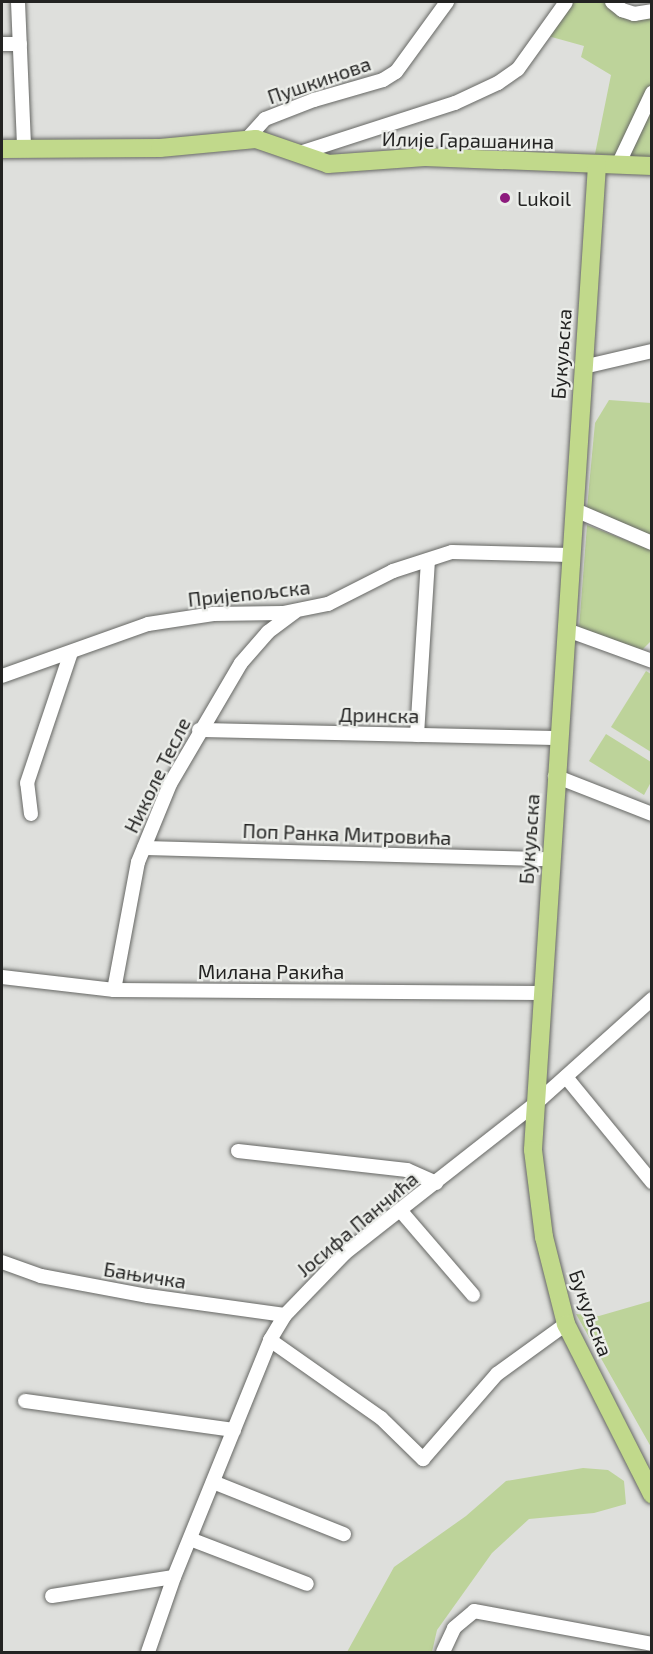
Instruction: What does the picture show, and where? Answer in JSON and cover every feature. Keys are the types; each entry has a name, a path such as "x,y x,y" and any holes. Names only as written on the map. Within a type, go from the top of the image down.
{"main road":[{"name":"Илије Гарашанина","path":"2,148 160,148 247,139 269,141 328,164 425,157 651,166"},
{"name":"Букуљска","path":"597,165 534,1105 539,1207 566,1324 651,1494"}],"street":[{"path":"18,2 24,147"},
{"name":"Пушкинова","path":"247,139 265,119 396,72 447,2"},
{"path":"300,153 455,103 498,83 518,69 566,2"},
{"path":"612,2 622,10 634,14 651,11"},
{"path":"2,45 20,44"},
{"path":"618,165 651,93"},
{"path":"583,367 651,351"},
{"path":"573,509 651,543"},
{"name":"Пријепољска","path":"2,676 148,624 213,614 299,609 349,596 393,571 452,552 570,555"},
{"path":"417,735 428,560"},
{"name":"Николе Тесле","path":"114,990 138,862 170,784 199,730 241,663 268,632 299,609"},
{"path":"567,630 650,658"},
{"path":"31,814 27,783 71,652"},
{"name":"Дринска","path":"199,730 558,738"},
{"path":"555,776 651,814"},
{"name":"Поп Ранка Митровића","path":"144,848 550,859"},
{"name":"Милана Ракића","path":"2,977 114,990 541,993"},
{"name":"Јосифа Панчића","path":"148,1653 174,1577 270,1340 285,1315 318,1278 400,1210 534,1105 650,1004"},
{"path":"566,1077 651,1182"},
{"path":"237,1151 407,1170 436,1183"},
{"path":"400,1210 472,1295"},
{"name":"Бањичка","path":"2,1262 41,1276 137,1294 285,1315"},
{"path":"270,1340 381,1418 423,1459 497,1374 566,1324"},
{"path":"25,1401 234,1430"},
{"path":"213,1482 344,1534"},
{"path":"190,1539 307,1584"},
{"path":"52,1596 174,1577"},
{"path":"443,1653 454,1628 474,1611 651,1644"}],"green space":[{"path":"572,2 608,2 651,14 651,157 595,154 611,75 581,57 584,46 548,36"},
{"path":"609,400 651,403 651,538 587,508 595,423"},
{"path":"587,525 651,550 651,641 642,650 579,629"},
{"path":"646,671 651,674 651,752 611,727"},
{"path":"606,734 651,762 651,782 644,795 589,761"},
{"path":"652,1301 651,1447 576,1314 599,1316"},
{"path":"583,1468 608,1470 624,1481 626,1504 594,1513 529,1519 492,1553 437,1630 432,1652 347,1652 394,1567 466,1516 506,1481"}],"place":[{"name":"Lukoil","path":"505,198"}]}
